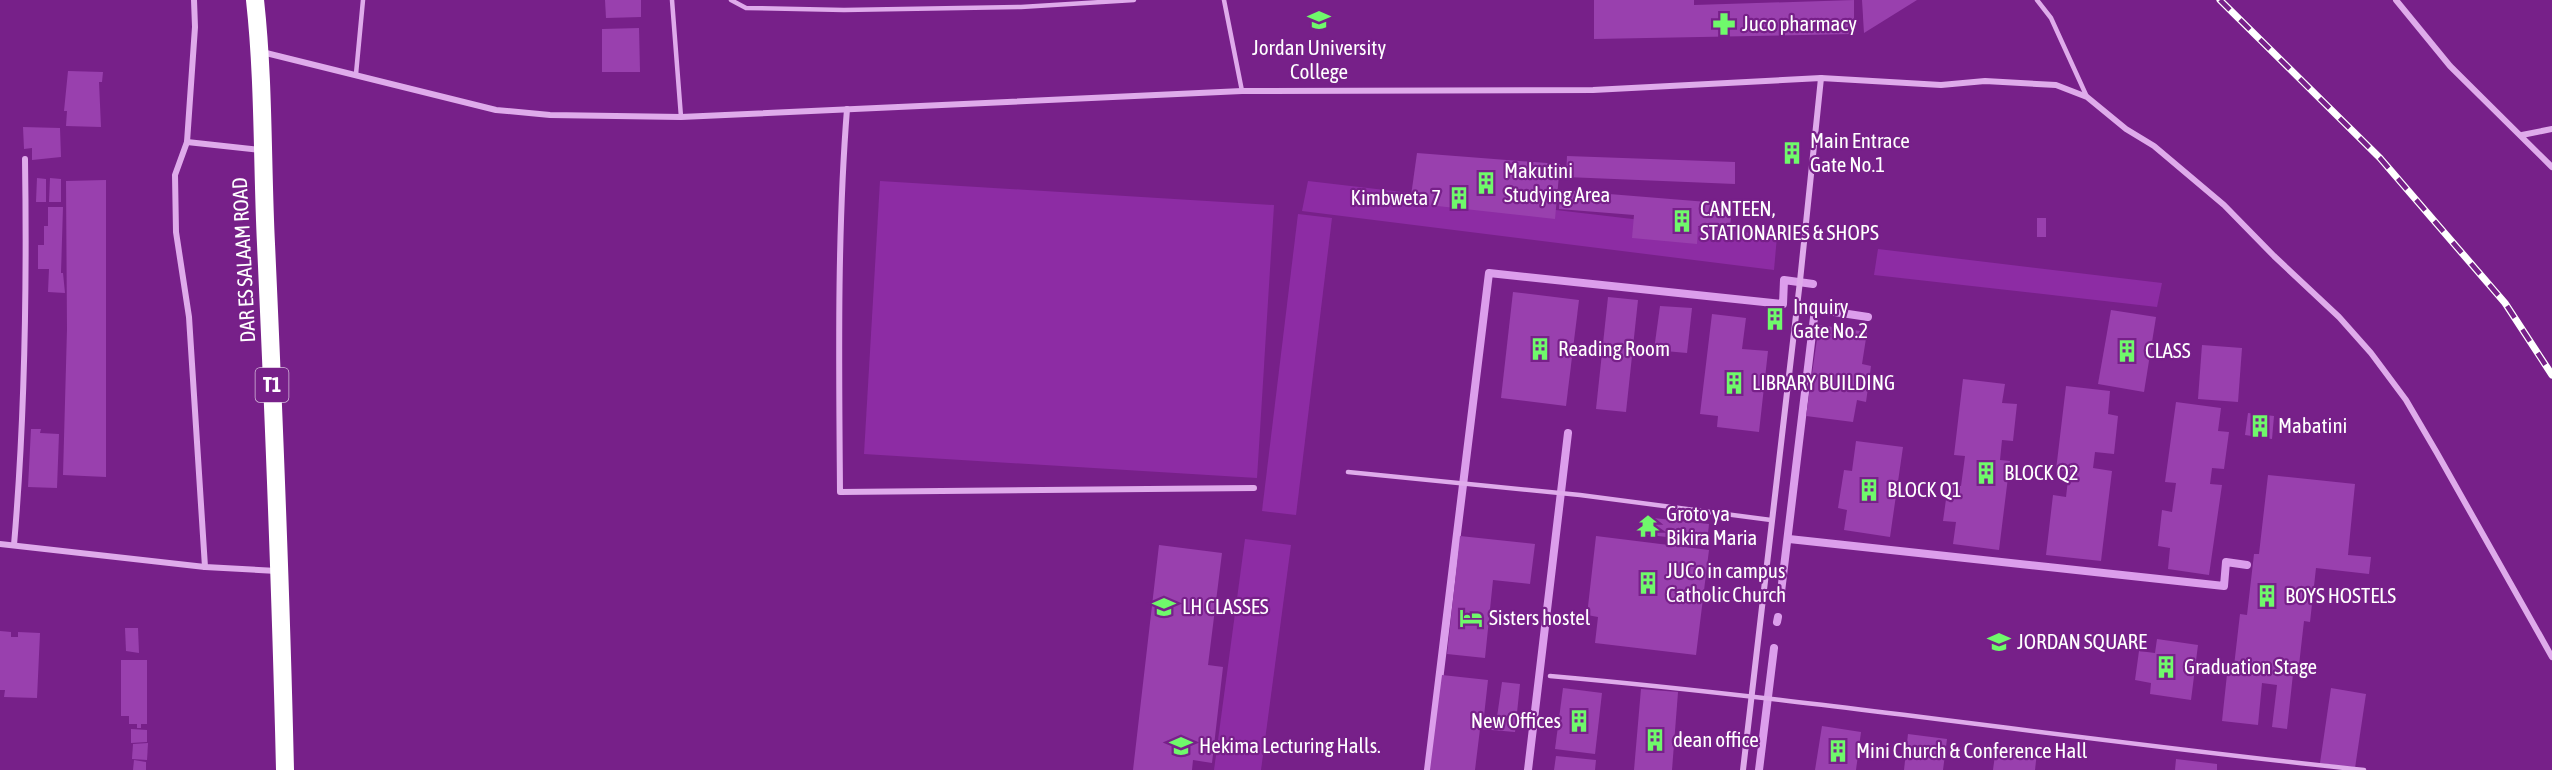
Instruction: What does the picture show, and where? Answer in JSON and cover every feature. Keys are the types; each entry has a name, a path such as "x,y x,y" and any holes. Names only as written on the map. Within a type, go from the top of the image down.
{"highway":[{"name":"DAR ES SALAAM ROAD","path":"255,0 261,52 261,150 280,571 285,770"}],"street":[{"path":"194,0 195,27 187,142 175,175 176,232 189,317 205,567"},
{"path":"2396,0 2450,66 2552,167"},
{"path":"261,52 496,110 550,115 681,117 1242,91 1593,90 1821,78 1941,85 1985,81 2056,85 2087,97 2126,129 2154,146 2224,205 2339,317 2371,353 2416,417 2475,516 2552,657"},
{"path":"1743,770 1800,281 1821,78"},
{"path":"847,109 843,159 839,315 840,492 1254,488"},
{"path":"2522,135 2552,129"},
{"path":"187,142 261,150"},
{"path":"14,545 21,471 25,159"},
{"path":"0,544 205,567 280,571"}],"lane":[{"path":"356,74 363,0"},
{"path":"672,0 681,117"},
{"path":"731,0 746,8 844,10 1021,8 1134,0"},
{"path":"1224,0 1242,91"},
{"path":"2037,0 2051,18 2087,97"},
{"path":"1348,472 1580,495 1771,520"},
{"path":"1550,676 1751,695 2214,754 2364,770"}],"shaded area":[{"path":"880,181 1274,205 1257,478 864,454"},
{"path":"1308,181 1777,236 1774,270 1302,211"},
{"path":"1298,214 1332,218 1296,515 1262,511"},
{"path":"1878,249 2162,283 2157,307 1874,275"},
{"path":"1245,539 1291,545 1261,770 1214,770"}],"building":[{"path":"605,0 641,0 641,17 606,18"},
{"path":"1594,0 1694,0 1694,5 1854,0 1854,34 1594,39"},
{"path":"1862,0 1917,0 1864,33"},
{"path":"639,28 640,72 602,72 602,29"},
{"path":"68,71 103,72 102,82 99,82 101,127 66,126 67,111 64,111"},
{"path":"23,127 60,128 61,157 32,160 32,148 24,149"},
{"name":"Main Entrace Gate No.1","path":"1786,147 1798,149 1797,158 1785,157"},
{"name":"Makutini Studying Area","path":"1417,153 1560,164 1555,219 1410,203"},
{"path":"1567,156 1735,162 1735,184 1566,177"},
{"path":"37,178 46,179 46,202 36,202"},
{"path":"50,178 61,179 61,202 49,202"},
{"path":"106,180 106,477 63,475 67,329 66,181"},
{"name":"CANTEEN, STATIONARIES & SHOPS","path":"1560,190 1732,204 1730,229 1698,226 1697,244 1632,238 1634,215 1559,209"},
{"path":"48,207 63,207 61,273 63,273 65,293 48,292 49,269 38,269 38,245 44,245 44,226 48,226"},
{"path":"2037,218 2046,218 2046,237 2037,237"},
{"name":"Reading Room","path":"1513,292 1579,300 1566,406 1501,398"},
{"path":"1608,297 1638,300 1626,412 1596,409"},
{"path":"1660,306 1692,308 1687,353 1654,350"},
{"name":"CLASS","path":"2111,310 2156,317 2144,392 2098,384"},
{"name":"Inquiry Gate No.2","path":"1772,312 1781,313 1779,325 1770,324"},
{"name":"LIBRARY BUILDING","path":"1712,314 1746,318 1742,349 1768,351 1759,432 1717,427 1718,416 1700,414"},
{"path":"1819,325 1867,332 1862,364 1871,366 1866,402 1857,400 1853,422 1806,416"},
{"path":"2202,345 2242,348 2238,402 2198,399"},
{"name":"BLOCK Q2","path":"1963,379 2005,384 2002,403 2017,404 2013,441 2002,440 2000,460 2010,461 1999,550 1953,544 1956,522 1943,521 1948,485 1961,486 1965,456 1954,455"},
{"path":"2066,386 2110,391 2108,414 2118,416 2114,454 2095,452 2093,468 2112,471 2101,561 2046,555 2053,495 2066,497 2069,471 2056,470"},
{"path":"2176,402 2221,408 2218,431 2229,432 2224,469 2212,468 2210,484 2222,485 2209,575 2168,569 2170,548 2158,546 2162,510 2172,512 2176,483 2165,482"},
{"name":"Mabatini","path":"2248,413 2274,416 2272,439 2245,435"},
{"path":"31,429 41,429 40,433 59,434 57,488 28,487"},
{"name":"BLOCK Q1","path":"1856,441 1903,447 1890,537 1844,530 1847,510 1838,508 1844,470 1852,471"},
{"name":"BOYS HOSTELS","path":"2268,475 2355,484 2348,555 2371,557 2369,574 2316,568 2310,622 2304,621 2298,674 2293,674 2287,729 2272,727 2277,685 2262,683 2258,725 2222,721 2228,665 2234,666 2240,614 2247,615 2254,554 2259,554"},
{"path":"1644,517 1709,524 1707,542 1642,534"},
{"path":"1460,536 1535,544 1530,584 1493,580 1485,658 1447,654"},
{"name":"JUCo in campus Catholic Church","path":"1596,536 1709,550 1696,655 1595,643 1598,617 1587,615"},
{"path":"1159,545 1222,553 1208,665 1223,667 1212,763 1193,760 1192,770 1133,770"},
{"path":"125,628 138,628 139,653 126,651"},
{"path":"0,631 11,632 11,637 18,637 18,632 40,633 37,698 4,697 5,690 0,690"},
{"name":"Graduation Stage","path":"2157,639 2198,645 2191,700 2150,694 2151,683 2135,680 2139,651 2155,653"},
{"path":"121,660 147,660 147,724 141,724 141,728 137,728 137,724 129,724 129,716 121,716"},
{"path":"1442,675 1488,680 1484,716 1497,717 1502,682 1520,684 1515,732 1480,729 1475,770 1430,770"},
{"name":"New Offices","path":"1563,688 1602,693 1595,754 1555,749"},
{"path":"2331,688 2366,694 2355,768 2320,763"},
{"name":"dean office","path":"1641,689 1678,692 1672,770 1634,770"},
{"name":"Mini Church & Conference Hall","path":"1822,726 1861,732 1856,770 1815,770"},
{"path":"131,729 147,730 147,742 131,743"},
{"path":"1908,734 1947,739 1943,770 1904,770"},
{"path":"148,743 147,760 132,759 133,744"},
{"path":"1996,747 2037,752 2035,770 1993,770"},
{"name":"New Offices","path":"1556,756 1596,760 1595,770 1554,770"},
{"path":"2176,759 2217,764 2217,770 2175,770"},
{"path":"134,760 146,762 146,770 133,770"}],"waterway":[{"path":"1428,770 1489,273 1783,304 1784,280 1813,284"},
{"path":"1781,592 1815,309 1868,317"},
{"path":"1528,770 1568,433"},
{"path":"1789,539 2224,586 2226,562 2247,565"},
{"path":"1777,622 1778,617"},
{"path":"1759,770 1774,648"}],"railway":[{"path":"2220,0 2380,158 2505,303 2552,375"}],"place":[{"name":"Jordan University College","path":"1319,20"},
{"name":"Juco pharmacy","path":"1724,24"},
{"name":"Main Entrace Gate No.1","path":"1792,153"},
{"name":"Makutini Studying Area","path":"1486,183"},
{"name":"Kimbweta 7","path":"1459,198"},
{"name":"CANTEEN, STATIONARIES & SHOPS","path":"1682,221"},
{"name":"Inquiry Gate No.2","path":"1775,319"},
{"name":"Reading Room","path":"1540,349"},
{"name":"CLASS","path":"2127,351"},
{"name":"LIBRARY BUILDING","path":"1734,383"},
{"name":"Mabatini","path":"2260,426"},
{"name":"BLOCK Q2","path":"1986,473"},
{"name":"BLOCK Q1","path":"1869,490"},
{"name":"Groto ya Bikira Maria","path":"1648,526"},
{"name":"JUCo in campus Catholic Church","path":"1648,583"},
{"name":"BOYS HOSTELS","path":"2267,596"},
{"name":"LH CLASSES","path":"1164,607"},
{"name":"Sisters hostel","path":"1471,618"},
{"name":"JORDAN SQUARE","path":"1999,642"},
{"name":"Graduation Stage","path":"2166,667"},
{"name":"New Offices","path":"1579,721"},
{"name":"dean office","path":"1655,740"},
{"name":"Hekima Lecturing Halls.","path":"1181,746"},
{"name":"Mini Church & Conference Hall","path":"1838,751"}]}
